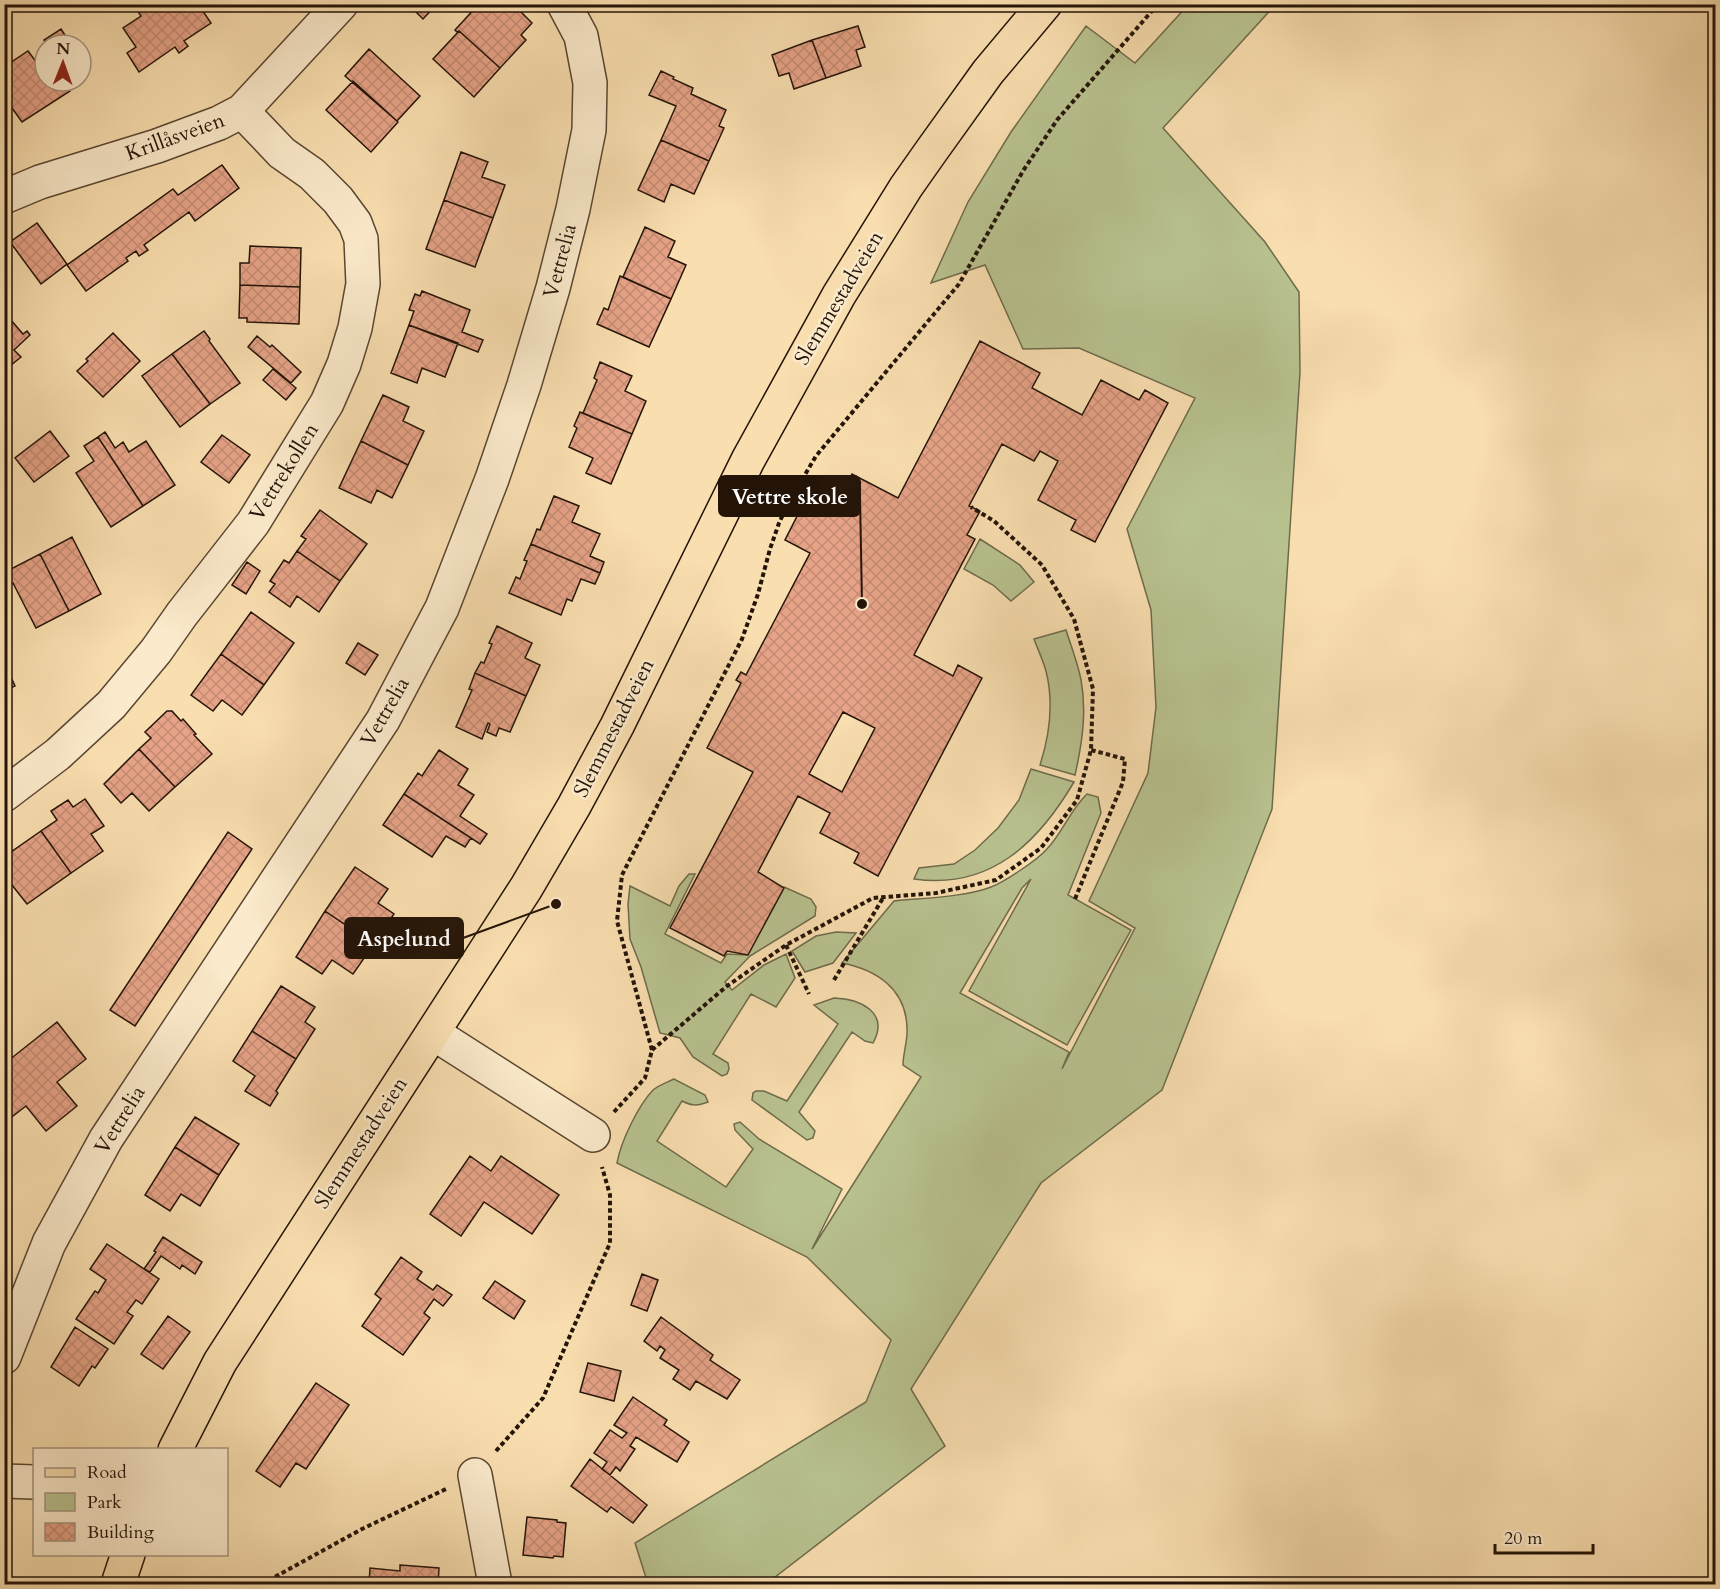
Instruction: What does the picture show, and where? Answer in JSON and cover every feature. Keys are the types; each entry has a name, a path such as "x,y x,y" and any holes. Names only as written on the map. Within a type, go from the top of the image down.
{"main road":[{"name":"Slemmestadveien","path":"176,1448 220,1362 526,888 574,806 618,726 748,460 839,295 906,187 932,150 988,72 1045,4"},
{"path":"118,1584 127,1556"}],"street":[{"name":"Krillåsveien","path":"4,197 40,182 167,142 219,123 242,111 341,4"},
{"name":"Vettrelia","path":"4,1357 49,1243 106,1139 383,720 442,608 492,479 524,385 553,288 576,198 589,130 590,83 581,36 564,4"},
{"name":"Vettrekollen","path":"4,795 58,754 111,705 156,651 253,523 327,403 344,364 355,328 363,284 362,239 355,224 338,200 312,174 282,153 242,111"},
{"path":"433,1033 593,1135"},
{"path":"475,1475 495,1584"}],"path":[{"path":"262,1584 362,1529 475,1475 543,1398 610,1243 610,1195 593,1135 645,1078 652,1050 617,921 622,875 742,639 783,515 816,456 958,284 1023,171 1057,120 1158,4"},
{"path":"652,1050 727,986 786,945 873,898 936,893 996,880 1041,848 1077,800 1091,750 1093,689 1074,620 1042,565 994,521 971,507"},
{"path":"1075,898 1122,783 1125,759 1091,750"},
{"path":"834,980 884,897"},
{"path":"786,945 809,994"}],"green space":[{"path":"1188,5 1275,5 1163,128 1265,242 1299,292 1300,372 1272,809 1162,1090 1041,1183 911,1389 945,1446 766,1584 648,1584 635,1543 866,1402 891,1340 807,1257 617,1163 626,1134 647,1097 655,1088 674,1079 705,1095 708,1102 701,1104 692,1105 682,1101 657,1141 726,1187 753,1149 735,1130 734,1124 740,1122 759,1139 842,1189 812,1249 921,1077 903,1065 907,1028 901,1002 895,992 878,976 842,963 894,901 957,895 997,884 1028,865 1046,850 1087,794 1098,797 1101,813 1068,895 1131,930 1067,1045 969,991 1031,879 1022,888 960,993 1069,1052 1062,1069 1135,928 1089,901 1148,773 1156,707 1151,610 1127,529 1195,398 1079,348 1023,349 985,265 931,283 968,202 1011,132 1086,26 1135,63"},
{"path":"980,539 1020,565 1034,582 1011,601 993,585 964,569"},
{"path":"1066,630 1080,674 1084,704 1082,740 1075,775 1040,765 1048,730 1050,695 1046,671 1034,639"},
{"path":"1031,769 1074,782 1060,804 1028,842 1009,858 989,869 966,877 941,880 914,879 919,868 954,864 975,850 998,828 1019,800"},
{"path":"689,874 695,874 665,934 721,963 727,954 747,955 784,887 811,899 816,907 815,916 750,956 725,982 732,990 764,965 786,954 795,978 776,1007 751,994 713,1054 728,1063 727,1074 722,1076 693,1057 680,1038 660,1033 641,967 630,939 628,904 630,886 670,906 679,886"},
{"path":"836,932 856,933 833,963 805,972 792,951 816,936"},
{"path":"834,998 853,1001 870,1009 878,1023 877,1032 873,1043 865,1041 852,1032 799,1112 815,1131 813,1138 807,1140 752,1100 753,1093 764,1091 787,1101 838,1024 814,1005"}],"building":[{"path":"133,4 198,4 211,23 184,41 188,46 179,53 175,47 139,72 127,53 136,47 123,28 141,16"},
{"path":"408,4 437,4 423,19"},
{"path":"476,4 504,4 515,12 518,9 532,23 521,35 526,40 500,68 459,31 455,30 477,6"},
{"path":"858,26 865,47 856,50 861,66 826,78 812,40"},
{"path":"459,31 500,68 474,97 433,59"},
{"path":"812,40 826,78 794,89 789,73 779,76 772,55"},
{"path":"369,49 420,96 397,121 345,76"},
{"path":"28,51 33,58 33,93 67,93 22,122 4,97 4,67"},
{"path":"661,71 693,88 691,94 726,110 719,126 724,128 709,161 661,140 676,106 649,95"},
{"path":"353,81 398,122 371,152 326,110"},
{"path":"661,140 709,161 694,194 671,184 664,202 638,190"},
{"path":"461,152 488,162 482,177 505,185 493,218 444,200"},
{"path":"222,165 239,188 195,221 189,212 144,245 148,250 139,256 136,251 126,258 128,261 86,291 67,265 173,189 178,195"},
{"path":"444,200 493,218 475,267 426,249"},
{"path":"37,223 67,264 41,284 10,242"},
{"path":"645,227 675,241 668,257 686,265 671,299 623,277"},
{"path":"250,246 301,248 300,287 240,285 240,263 249,263"},
{"path":"620,276 671,299 649,347 597,324 604,308 608,310"},
{"path":"240,285 300,287 299,324 247,322 247,318 239,318"},
{"path":"422,291 470,310 462,332 483,340 478,352 409,325 414,311 409,310 415,294 420,296"},
{"path":"4,312 23,334 27,331 30,335 14,350 21,357 5,370"},
{"path":"409,325 458,343 445,377 422,368 417,383 391,373"},
{"path":"204,331 240,383 210,404 172,354"},
{"path":"113,333 140,361 103,397 77,371"},
{"path":"257,336 270,347 272,345 301,372 291,383 248,347"},
{"path":"980,341 1040,373 1032,388 1082,415 1101,380 1139,400 1145,390 1168,403 1095,542 1071,530 1076,520 1038,500 1058,461 1040,451 1034,461 1002,444 969,506 980,511 967,535 975,539 914,655 953,676 958,665 982,678 878,876 854,863 859,853 820,833 830,813 798,796 758,872 784,888 748,955 727,951 724,956 670,928 753,772 707,748 741,683 736,680 741,672 746,675 810,553 785,540 816,479 842,492 852,474 898,498","holes":["843,712 875,728 842,792 809,774"]},
{"path":"172,354 210,404 180,427 142,376"},
{"path":"600,362 632,376 625,391 646,401 632,434 583,413 597,380 594,378"},
{"path":"273,369 296,388 286,400 263,380"},
{"path":"383,395 409,407 403,421 424,431 408,465 361,441"},
{"path":"580,412 632,434 611,484 586,473 593,458 569,447 577,428 574,426"},
{"path":"50,431 69,456 34,482 15,458"},
{"path":"105,432 115,448 123,442 129,452 146,441 175,485 143,506 98,437"},
{"path":"222,435 250,455 229,483 201,462"},
{"path":"98,437 143,506 111,527 76,473 94,461 84,446"},
{"path":"361,441 408,465 392,498 377,490 371,503 339,488"},
{"path":"554,496 579,506 572,522 600,534 590,556 604,562 600,573 531,544 537,529 540,530"},
{"path":"320,510 367,544 340,581 297,551 306,539 301,536"},
{"path":"72,537 101,594 69,611 40,554"},
{"path":"531,544 600,573 595,584 581,579 572,601 567,599 561,615 509,593 516,577 520,579 527,561 524,560"},
{"path":"297,551 340,581 319,612 297,596 290,607 269,592 275,584 270,581 284,560 289,563"},
{"path":"40,554 69,611 36,628 13,583 8,586 4,576 9,574 7,571"},
{"path":"247,562 260,571 246,594 232,585"},
{"path":"251,612 294,643 264,685 221,654"},
{"path":"497,626 532,643 525,658 540,665 526,696 475,673 481,662 484,663 492,644 489,643"},
{"path":"358,643 378,655 365,675 346,663"},
{"path":"221,654 264,685 242,715 222,700 213,711 191,695"},
{"path":"4,662 15,686 4,691"},
{"path":"475,673 526,696 510,732 499,728 496,736 487,732 490,724 488,723 482,739 456,727 472,690 469,689"},
{"path":"167,711 172,711 181,721 183,719 212,754 175,787 139,749 151,738 145,732"},
{"path":"139,749 175,787 149,811 132,793 121,803 104,784"},
{"path":"439,750 468,769 458,785 474,795 460,816 487,834 480,844 404,794 418,773 422,776"},
{"path":"404,794 471,838 465,847 446,836 432,857 383,825"},
{"path":"85,799 104,826 91,834 103,851 71,873 41,831 57,820 51,811 68,800 73,807"},
{"path":"41,831 71,873 27,904 4,875 4,857"},
{"path":"228,832 252,849 135,1026 110,1010"},
{"path":"355,867 388,889 378,903 394,914 374,944 325,911"},
{"path":"325,911 374,944 353,974 332,960 322,974 296,957"},
{"path":"281,986 315,1007 305,1022 315,1029 296,1059 252,1031"},
{"path":"57,1022 86,1059 57,1082 77,1106 46,1131 26,1106 4,1123 4,1064"},
{"path":"252,1031 296,1059 276,1091 278,1093 270,1106 245,1091 255,1076 233,1061"},
{"path":"195,1117 239,1144 219,1175 175,1147"},
{"path":"175,1147 219,1175 200,1206 181,1194 170,1211 145,1195"},
{"path":"470,1156 491,1171 501,1156 559,1195 532,1234 484,1202 461,1236 430,1214"},
{"path":"163,1237 202,1262 195,1274 182,1265 180,1269 161,1256 150,1272 144,1269"},
{"path":"107,1244 159,1279 142,1304 136,1300 127,1312 133,1316 114,1344 76,1319 95,1291 98,1293 106,1280 90,1269"},
{"path":"401,1257 422,1272 417,1279 433,1290 437,1285 452,1295 443,1306 434,1299 424,1313 430,1318 403,1355 362,1326 381,1299 375,1294"},
{"path":"642,1274 658,1280 647,1311 631,1305"},
{"path":"495,1281 525,1301 514,1319 483,1298"},
{"path":"168,1316 190,1332 163,1369 141,1354"},
{"path":"661,1317 713,1355 710,1360 740,1380 727,1399 696,1381 690,1390 673,1379 679,1370 660,1358 665,1350 660,1346 657,1351 644,1341"},
{"path":"75,1327 108,1349 95,1368 92,1366 79,1386 51,1367"},
{"path":"588,1363 621,1371 614,1401 580,1392"},
{"path":"316,1383 349,1405 306,1469 296,1463 280,1487 256,1471"},
{"path":"633,1397 667,1420 664,1425 689,1442 677,1462 636,1437 630,1446 635,1449 620,1471 616,1467 610,1475 602,1469 607,1462 594,1453 610,1430 622,1438 627,1433 614,1425"},
{"path":"590,1459 647,1505 633,1523 611,1507 607,1512 571,1486"},
{"path":"527,1517 566,1523 563,1557 523,1555"},
{"path":"400,1565 439,1568 438,1584 369,1584 370,1568 400,1571"}],"place":[{"name":"Vettre skole","path":"862,604"},
{"name":"Aspelund","path":"556,904"}]}
